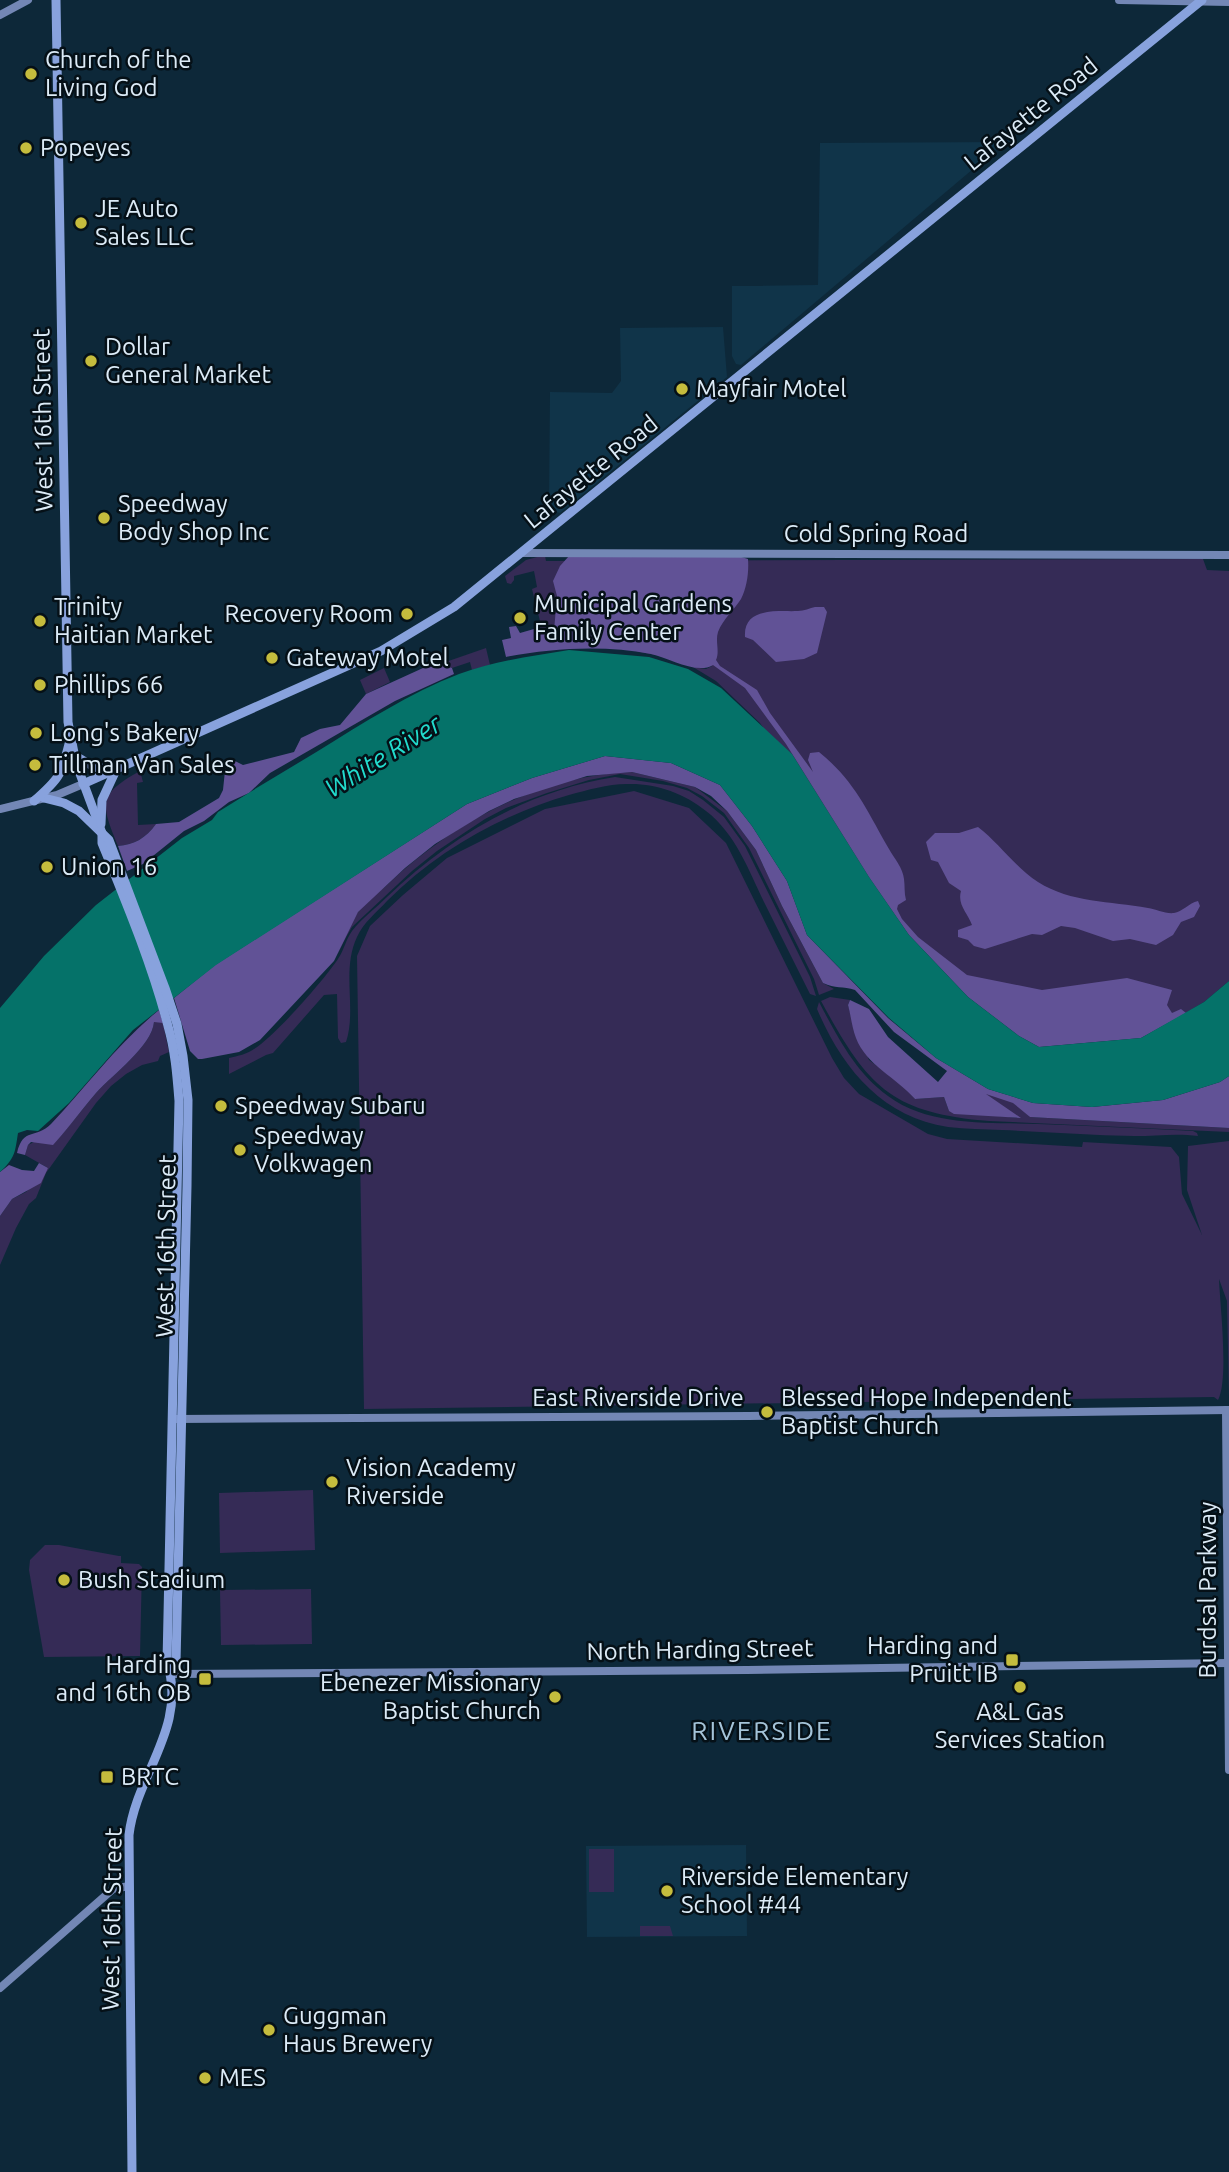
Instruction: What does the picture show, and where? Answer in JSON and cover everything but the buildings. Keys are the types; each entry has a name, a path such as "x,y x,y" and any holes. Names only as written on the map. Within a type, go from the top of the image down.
{"main road":[{"name":"West 16th Street","path":"56,0 66,684 70,739 83,784 102,833 109,841 110,852 173,1025 186,1072 188,1100 177,1419 176,1663 171,1674 171,1703 164,1739 137,1797 130,1822 128,1886 132,2172"},
{"name":"Lafayette Road","path":"83,784 395,644 454,607 1201,1"},
{"path":"39,799 58,779 64,767 70,739"},
{"path":"74,755 93,767 116,771 102,800 102,833"},
{"path":"39,799 64,803 79,811 102,833"}],"street":[{"path":"0,15 28,0"},
{"path":"1119,0 1229,2"},
{"name":"Cold Spring Road","path":"522,553 1229,555"},
{"path":"0,808 39,799 83,784"},
{"name":"East Riverside Drive","path":"177,1419 735,1417 1227,1410"},
{"name":"Burdsal Parkway","path":"1227,1410 1229,1770"},
{"name":"North Harding Street","path":"171,1674 1229,1663"},
{"path":"0,1988 113,1889 128,1886"}],"shaded area":[{"path":"1005,142 741,365 736,364 732,356 732,286 818,285 820,143"},
{"path":"723,327 727,377 560,513 549,510 550,392 612,393 621,381 620,328"},
{"path":"545,556 546,561 1203,559 1207,570 1229,571 1229,981 1204,1002 1170,1022 1004,1009 909,935 760,723 716,681 693,667 706,669 712,666 543,633 532,589 537,587 534,571 514,576 511,584 507,583 505,576 526,560"},
{"path":"569,556 738,556 748,559 743,594 718,632 716,660 720,666 757,690 770,713 813,772 808,760 810,753 819,752 851,785 902,871 906,900 898,905 897,909 918,937 967,975 1042,990 1127,978 1172,990 1167,1005 1172,1013 1181,1009 1186,1013 1141,1038 1039,1047 1019,1036 968,997 909,935 869,877 786,744 745,688 713,665 706,668 691,667 633,651 579,649 506,657 502,640 511,638 509,627 516,626 520,633 541,627 543,632 554,631 557,596 553,581 560,566"},
{"path":"824,607 827,612 817,653 804,659 776,662 753,640 745,637 746,627 756,615"},
{"path":"486,648 490,665 472,670 470,662 452,668 437,665"},
{"path":"434,663 452,668 454,674 395,701 270,773 249,793 229,802 204,821 184,831 143,864 127,871 118,846 139,840 156,824 179,822 219,798 223,790 226,761 243,765 294,752 301,738 320,729 340,725 366,694"},
{"path":"384,668 390,682 366,694 360,680"},
{"path":"605,756 671,763 720,785 752,826 787,881 807,935 888,1018 936,1058 988,1089 1033,1103 1092,1107 1163,1100 1220,1082 1229,1076 1229,1128 1030,1117 1013,1103 986,1094 1021,1118 954,1114 949,1111 944,1097 915,1099 874,1064 861,1048 848,1005 850,1000 869,1009 888,1037 938,1082 947,1071 894,1032 855,990 823,983 756,850 727,811 711,796 695,787 632,772 587,776 514,799 435,844 358,912 334,961 260,1040 239,1052 202,1059 198,1059 190,1051 174,998 215,965 467,804 532,778"},
{"path":"140,771 143,782 137,783 138,825 156,824 139,840 118,846 108,820 106,801 116,787"},
{"path":"632,772 695,787 727,811 756,850 823,983 834,989 819,995 814,979 749,848 724,813 687,788 620,774 547,793 485,819 412,871 352,927 334,961 353,919 364,905 414,862 470,822 532,792 564,782"},
{"path":"615,777 689,791 724,817 745,846 810,977 816,996 810,994 741,854 716,820 688,799 669,790 638,784 612,785 569,795 519,813 472,836 427,866 366,922 357,937 350,963 350,1016 346,1042 341,1043 338,1038 337,994 324,995 273,1053 229,1074 229,1058 251,1051 274,1032 331,968 356,926 437,854 492,819 521,805 551,793"},
{"path":"634,791 689,808 726,843 832,1058 844,1078 859,1094 928,1134 947,1139 1082,1147 1083,1142 1171,1147 1179,1157 1182,1194 1202,1235 1187,1190 1188,1146 1229,1141 1229,1398 1227,1301 1219,1279 1223,1376 1218,1400 1214,1397 364,1409 357,956 370,926 447,858 545,809"},
{"path":"978,827 1030,876 1064,894 1171,913 1198,901 1200,906 1194,917 1181,922 1173,935 1156,945 1130,939 1113,941 1061,926 1042,935 1032,934 985,949 974,946 968,940 958,937 958,930 972,925 962,905 961,891 949,883 938,862 931,860 926,842 935,833 959,833"},
{"path":"830,997 850,1000 848,1005 851,1016 869,1060 903,1085 915,1099 944,1097 949,1111 1019,1118 982,1093 1009,1095 1030,1117 1229,1128 1229,1132 989,1121 927,1111 904,1102 885,1090 868,1074 837,1030 821,1001"},
{"path":"819,1002 848,1053 866,1076 888,1096 922,1113 960,1121 1193,1131 1198,1136 1118,1136 968,1129 924,1121 903,1113 884,1101 852,1070 827,1031 817,1009"},
{"path":"159,1010 163,1023 154,1022 152,1031 139,1050 96,1093 53,1145 31,1142 25,1155 17,1153 26,1136 51,1124 116,1051"},
{"path":"157,1020 163,1023 169,1052 160,1056 158,1061 142,1065 126,1074 96,1103 46,1173 36,1198 29,1204 16,1228 0,1265 0,1216 12,1199 26,1192 48,1168 25,1155 28,1145 36,1141 53,1144 96,1093 139,1050"},
{"path":"39,1163 48,1168 41,1183 12,1199 0,1216 0,1172 9,1165 34,1171"},
{"path":"313,1490 315,1550 220,1553 219,1493"},
{"path":"45,1545 121,1556 121,1563 139,1564 142,1567 140,1656 44,1657 29,1570 30,1560"},
{"path":"311,1589 312,1644 221,1645 220,1590"},
{"name":"Riverside Elementary School #44","path":"746,1845 747,1936 587,1937 586,1846"},
{"path":"589,1849 614,1849 614,1892 589,1892"},
{"path":"640,1926 670,1926 673,1936 640,1936"}],"water":[{"name":"White River","path":"569,650 649,657 688,669 721,688 792,754 869,877 909,935 968,997 1019,1036 1039,1047 1141,1038 1204,1002 1229,981 1229,1076 1220,1082 1163,1100 1092,1107 1033,1103 988,1089 936,1058 889,1018 807,935 787,881 752,826 720,785 671,763 605,756 532,778 467,804 216,965 133,1030 69,1103 38,1131 18,1133 14,1155 0,1172 0,1008 44,956 96,905 182,838 212,820 218,812 405,699 473,669"}],"place":[{"name":"Church of the Living God","path":"31,74"},
{"name":"Popeyes","path":"26,148"},
{"name":"JE Auto Sales LLC","path":"81,223"},
{"name":"Dollar General Market","path":"91,361"},
{"name":"Mayfair Motel","path":"682,389"},
{"name":"Speedway Body Shop Inc","path":"104,518"},
{"name":"Recovery Room","path":"407,614"},
{"name":"Municipal Gardens Family Center","path":"520,618"},
{"name":"Trinity Haitian Market","path":"40,621"},
{"name":"Gateway Motel","path":"272,658"},
{"name":"Phillips 66","path":"40,685"},
{"name":"Long's Bakery","path":"36,733"},
{"name":"Tillman Van Sales","path":"35,765"},
{"name":"Union 16","path":"47,867"},
{"name":"Speedway Subaru","path":"221,1106"},
{"name":"Speedway Volkwagen","path":"240,1150"},
{"name":"Blessed Hope Independent Baptist Church","path":"767,1412"},
{"name":"Vision Academy Riverside","path":"332,1482"},
{"name":"Bush Stadium","path":"64,1580"},
{"name":"Harding and Pruitt IB","path":"1012,1660"},
{"name":"Harding and 16th OB","path":"205,1679"},
{"name":"A&L Gas Services Station","path":"1020,1687"},
{"name":"Ebenezer Missionary Baptist Church","path":"555,1697"},
{"name":"BRTC","path":"107,1777"},
{"name":"Riverside Elementary School #44","path":"667,1891"},
{"name":"Guggman Haus Brewery","path":"269,2030"},
{"name":"MES","path":"205,2078"}],"district":[{"name":"RIVERSIDE","path":"762,1731"}]}
